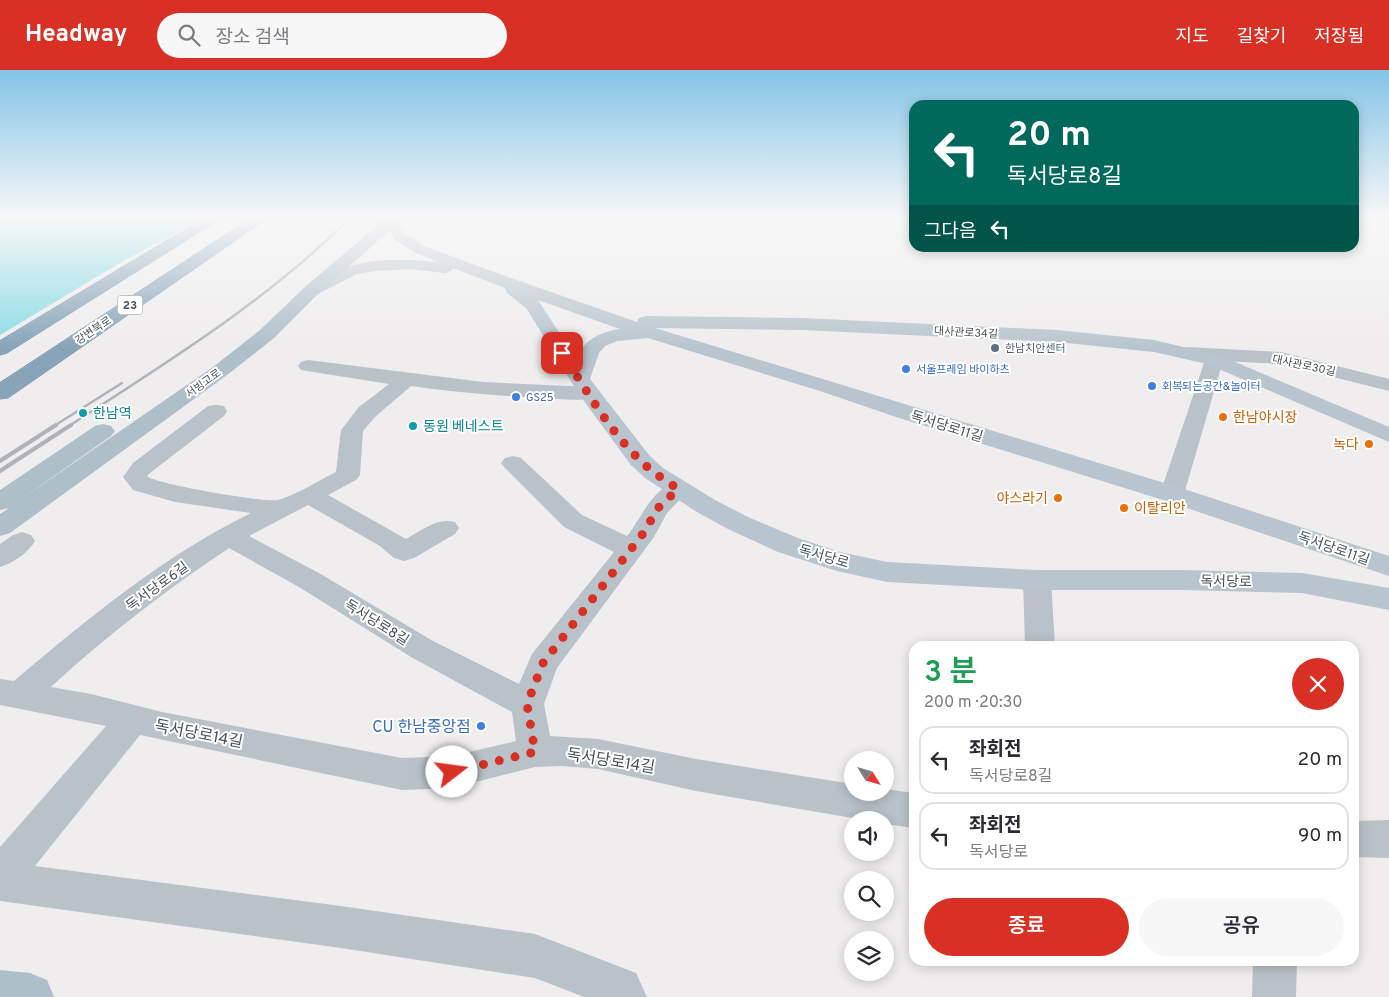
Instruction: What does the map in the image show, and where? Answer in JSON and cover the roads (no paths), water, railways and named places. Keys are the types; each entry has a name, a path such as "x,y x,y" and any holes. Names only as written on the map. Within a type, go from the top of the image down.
{"highway":[{"path":"0,337 138,261"},
{"name":"23","path":"0,349 144,261"},
{"name":"강변북로","path":"0,393 196,261"}],"main road":[{"name":"서빙고로","path":"0,502 195,368 303,284 328,261"},
{"name":"서빙고로","path":"0,527 220,371 267,334 312,290 345,261"},
{"name":"독서당로","path":"451,261 506,283 534,306 553,340 584,386 640,460 654,473 738,523 788,545 836,561 888,572 1037,580 1181,580 1302,583 1389,599"},
{"path":"312,290 351,272 376,266 418,265 473,271"},
{"name":"독서당로11길","path":"506,283 673,340 832,387 904,412 1172,494 1389,566"},
{"path":"584,386 587,347 592,339 620,322"},
{"name":"대사관로34길","path":"620,322 802,324 1095,339 1146,345 1214,360 1389,435"},
{"path":"832,387 766,354 760,343 773,331 841,326"},
{"path":"584,386 593,347 604,339 621,334 635,333 673,340"},
{"path":"0,993 30,997"}],"street":[{"name":"대사관로30길","path":"1187,353 1281,358 1387,384"},
{"path":"1172,494 1214,360"},
{"path":"308,366 443,386 584,386"},
{"name":"독서당로6길","path":"10,694 48,670 139,597 228,536 277,509 348,475 352,430 367,412 406,380"},
{"path":"216,411 141,468 135,478 142,484 175,494 277,509"},
{"path":"513,463 573,521 630,549"},
{"path":"535,752 527,704 543,663 645,531 657,509 678,489"},
{"path":"308,495 389,540 404,552 446,528"},
{"name":"독서당로8길","path":"228,536 309,580 422,650 527,704"},
{"path":"0,558 22,541"},
{"path":"1037,580 1040,641"},
{"name":"독서당로14길","path":"10,694 91,708 133,719 402,774 452,772 535,752 598,754 696,775 909,810"},
{"path":"0,877 133,719"},
{"path":"1359,839 1389,839"},
{"path":"0,882 331,926 535,956 620,989 625,997"},
{"path":"1274,997 1275,966"}],"water":[{"path":"0,261 123,261 118,264 0,335"}],"railway":[{"path":"69,426 215,329 285,277 303,261"},
{"path":"54,426 122,383"},
{"path":"0,461 56,425"},
{"path":"0,471 71,425"}],"place":[{"name":"한남치안센터","path":"995,348"},
{"name":"서울프레임 바이하츠","path":"906,369"},
{"name":"회복되는공간&놀이터","path":"1152,386"},
{"name":"GS25","path":"516,397"},
{"name":"한남역","path":"83,413"},
{"name":"한남야시장","path":"1223,417"},
{"name":"동원 베네스트","path":"413,426"},
{"name":"녹다","path":"1369,444"},
{"name":"야스라기","path":"1058,498"},
{"name":"이탈리안","path":"1124,508"},
{"name":"CU 한남중앙점","path":"481,726"}]}
